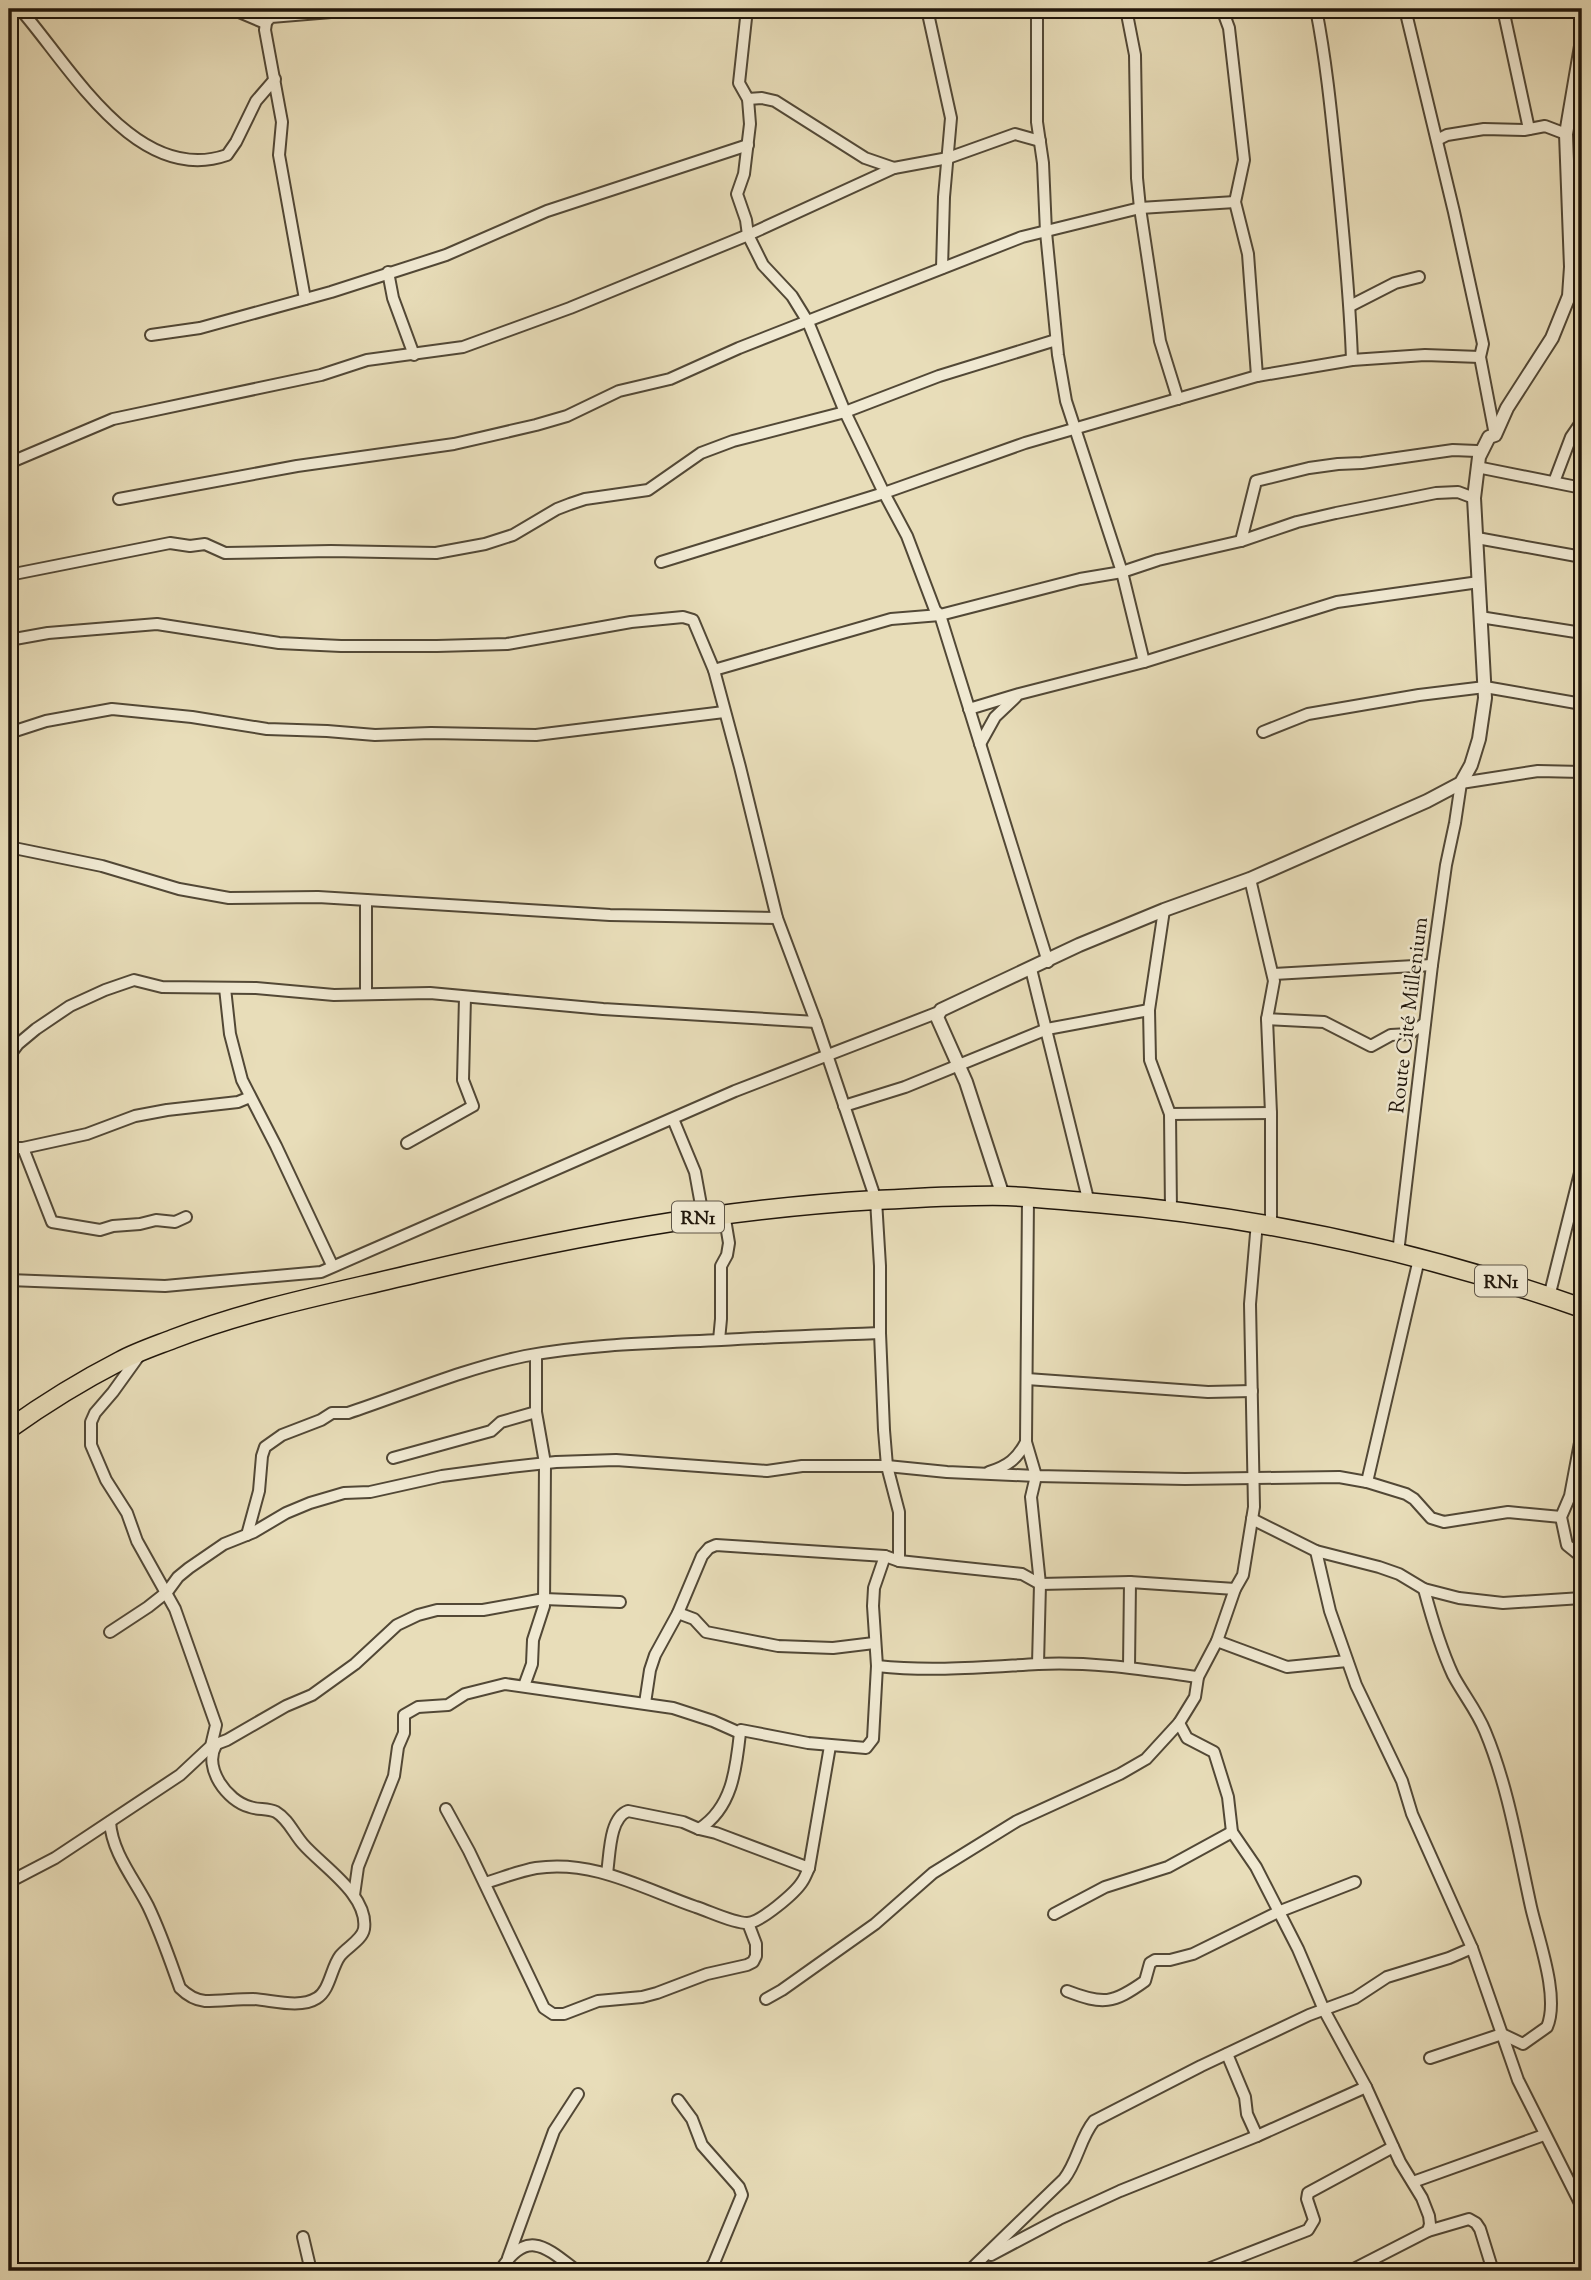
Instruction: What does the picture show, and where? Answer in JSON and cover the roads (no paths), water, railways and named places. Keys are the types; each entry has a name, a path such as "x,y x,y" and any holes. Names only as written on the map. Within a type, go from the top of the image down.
{"highway":[{"name":"RN1","path":"9,1429 122,1359 243,1314 324,1293 607,1232 724,1213 833,1202 929,1196 1028,1197 1264,1223 1398,1253 1549,1297 1580,1301"}],"street":[{"path":"20,9 101,109 142,142 177,158 197,159 227,155 256,100 275,79"},
{"path":"232,9 265,23"},
{"path":"268,9 265,23 282,122 279,155 305,299"},
{"path":"265,23 271,17 355,9 429,9"},
{"path":"747,9 739,83 748,99 750,124 744,174 737,194 748,235 763,265 796,302 808,322 845,412 907,536 940,615 1048,962"},
{"path":"927,9 951,118 942,218 942,268"},
{"path":"1035,9 1037,122 1056,340 1066,401 1122,572 1144,662"},
{"path":"1126,9 1135,55 1140,208 1155,314 1164,356 1178,400"},
{"path":"1222,9 1229,28 1244,160 1235,202 1248,254 1257,376"},
{"path":"1316,9 1326,61 1350,306 1352,360"},
{"path":"1406,9 1483,344 1480,357 1495,435"},
{"path":"1503,9 1529,129"},
{"path":"1478,462 1489,437 1495,435 1507,408 1578,296 1571,267 1566,134 1582,40"},
{"path":"748,99 762,98 775,102 865,158 894,168"},
{"path":"1437,140 1447,135 1483,129 1529,129 1545,126 1566,134"},
{"path":"9,463 113,419 321,375 368,360 475,344 748,235 894,168 948,158 1015,134 1040,141"},
{"path":"151,335 200,328 446,255 547,211 748,145"},
{"path":"119,499 297,466 454,444 536,425 567,416 619,391 670,379 739,348 1009,241 1140,208 1235,202"},
{"path":"388,272 391,292 414,355"},
{"path":"1350,306 1395,283 1419,277"},
{"path":"9,575 170,543 209,545 225,553 436,553 485,544 513,535 557,509 585,499 648,490 701,453 845,412 939,376 1056,340"},
{"path":"661,562 884,493 1025,443 1257,376 1352,360 1425,355 1480,357"},
{"path":"1554,482 1571,437 1582,421"},
{"path":"1241,541 1256,481 1309,468 1439,451 1477,452 1474,498 1485,687 1484,713 1471,765 1461,783"},
{"path":"1478,462 1582,488"},
{"path":"714,670 891,619 940,615 1080,579 1122,572 1158,560 1241,541 1297,522 1436,493 1458,492 1474,498"},
{"path":"1477,538 1582,557"},
{"path":"969,709 1144,662 1337,602 1479,582"},
{"path":"9,640 48,633 157,624 279,643 393,647 493,645 631,622 683,617 693,620 714,670 776,918 816,1022 876,1200 887,1466 899,1512 899,1561"},
{"path":"1480,617 1582,634"},
{"path":"1263,732 1308,714 1485,687 1582,704"},
{"path":"980,744 995,717 1018,694"},
{"path":"9,733 46,721 112,709 192,717 267,729 327,730 374,735 536,735 724,712"},
{"path":"9,1280 165,1286 321,1272 735,1091 939,1012 1079,946 1164,910 1250,879 1427,801 1461,783 1538,771 1582,772"},
{"name":"Route Cité Millenium","path":"1398,1253 1432,965 1461,783"},
{"path":"9,847 102,866 205,895 366,900 610,915 776,918"},
{"path":"766,1999 875,1924 933,1873 1017,1821 1135,1766 1157,1748 1179,1723 1195,1697 1198,1677 1217,1642 1235,1589 1243,1575 1252,1520 1254,1478 1250,1304 1264,1223 1270,1113 1267,1019 1273,996 1274,974 1250,879"},
{"path":"366,900 366,993"},
{"path":"1164,910 1149,1010 1150,1060 1170,1114 1171,1211"},
{"path":"1274,974 1432,965"},
{"path":"1031,969 1089,1203"},
{"path":"9,1056 18,1044 36,1029 70,1006 128,982 141,981 162,986 279,989 334,995 419,993 603,1009 816,1022"},
{"path":"225,988 230,1034 242,1080 332,1265"},
{"path":"407,1143 473,1106 463,1080 465,997"},
{"path":"844,1107 905,1087 1047,1029 1149,1010"},
{"path":"939,1012 937,1017 966,1082 1003,1196"},
{"path":"1267,1019 1324,1022 1371,1046 1391,1035 1409,1034 1425,1023"},
{"path":"9,1148 23,1148 87,1134 135,1116 238,1102 250,1097"},
{"path":"1170,1114 1270,1113"},
{"path":"673,1119 695,1172 703,1216"},
{"path":"23,1148 52,1222 100,1230 156,1220 175,1222 186,1217"},
{"path":"1549,1297 1582,1165"},
{"path":"1028,1197 1026,1442 1036,1476 1031,1497 1040,1584 1038,1664"},
{"path":"719,1340 720,1266 727,1255 729,1243 724,1213"},
{"path":"1367,1482 1419,1259"},
{"path":"321,1272 324,1293"},
{"path":"247,1535 259,1491 263,1451 270,1442 332,1413 348,1413 536,1354 587,1348 880,1333"},
{"path":"110,1822 112,1840 167,1946 180,1987 198,2000 253,1999 295,2002 318,1998 340,1956 363,1932 364,1923 354,1895 346,1884 308,1849 278,1813 241,1803 220,1787 212,1760 216,1725 203,1684 167,1592 137,1541 127,1513 106,1480 91,1445 91,1422 95,1413 142,1351"},
{"path":"524,1686 544,1599 545,1463 536,1412 536,1354"},
{"path":"1027,1379 1208,1392 1252,1391"},
{"path":"393,1458 491,1431 501,1422 536,1412"},
{"path":"1582,1432 1570,1496 1561,1517 1567,1545 1582,1558"},
{"path":"983,1474 1011,1462 1019,1455 1026,1442"},
{"path":"110,1632 167,1592 178,1577 224,1544 321,1499 344,1493 370,1492 442,1476 545,1463 615,1460 767,1471 802,1466 887,1466 1036,1476 1325,1476 1367,1482 1406,1494 1437,1521 1454,1521 1488,1513 1508,1512 1561,1517"},
{"path":"1252,1520 1316,1551 1379,1567 1399,1574 1424,1589 1459,1598 1503,1603 1582,1598"},
{"path":"645,1703 655,1655 678,1613 702,1556 716,1545 885,1556 899,1561 1022,1574 1040,1584 1130,1582 1235,1589"},
{"path":"1316,1551 1330,1611 1347,1661 1402,1781 1412,1814 1472,1948 1518,2080 1582,2207"},
{"path":"699,1829 712,1821 728,1795 741,1730 830,1746 863,1749 870,1745 873,1739 877,1665 874,1643 874,1588 885,1556"},
{"path":"1129,1667 1130,1582"},
{"path":"1424,1589 1438,1638 1454,1675 1485,1730 1498,1770 1549,1989 1550,2021 1542,2033 1523,2044 1502,2034 1430,2058"},
{"path":"9,1882 55,1858 110,1822 180,1775 213,1746 317,1691 355,1664 391,1630 406,1620 436,1610 483,1610 544,1599 620,1602"},
{"path":"678,1613 694,1619 706,1632 778,1646 833,1648 874,1643"},
{"path":"1217,1642 1287,1667 1347,1661"},
{"path":"877,1665 928,1669 1038,1664 1129,1667 1198,1677"},
{"path":"354,1895 358,1867 394,1776 398,1746 404,1733 404,1715 418,1707 448,1705 465,1694 493,1685 524,1686 645,1703 692,1713 740,1734"},
{"path":"1179,1723 1187,1738 1214,1752 1228,1797 1232,1832 1256,1867 1298,1949 1324,2010 1413,2182 1429,2216 1428,2231"},
{"path":"485,1883 534,1868 570,1867 607,1873 748,1923 776,1907 802,1883 809,1868 830,1746"},
{"path":"446,1809 485,1883 544,2008 553,2014 564,2014 598,2001 657,1993 707,1975 747,1965 756,1956 756,1944 748,1923"},
{"path":"607,1873 616,1823 624,1812 650,1814 684,1822 809,1868"},
{"path":"1054,1914 1105,1887 1168,1867 1232,1832"},
{"path":"334,1873 358,1867"},
{"path":"1067,1991 1098,2001 1113,2000 1145,1981 1150,1963 1154,1960 1170,1960 1193,1954 1278,1912 1355,1882"},
{"path":"969,2271 1071,2170 1094,2120 1122,2108 1179,2076 1310,2015 1355,1998 1388,1978 1472,1948"},
{"path":"1227,2054 1245,2096 1247,2114 1256,2136"},
{"path":"982,2259 1059,2218 1366,2087"},
{"path":"500,2271 508,2258 554,2131 578,2094"},
{"path":"678,2100 692,2119 702,2145 739,2187 742,2195 714,2263 708,2271"},
{"path":"1413,2182 1544,2135"},
{"path":"1203,2271 1308,2230 1314,2220 1307,2199 1308,2193 1393,2147"},
{"path":"1350,2271 1428,2231 1462,2220 1473,2220 1480,2229 1493,2271"},
{"path":"303,2237 311,2271"},
{"path":"508,2258 525,2248 543,2246 577,2271"}]}
